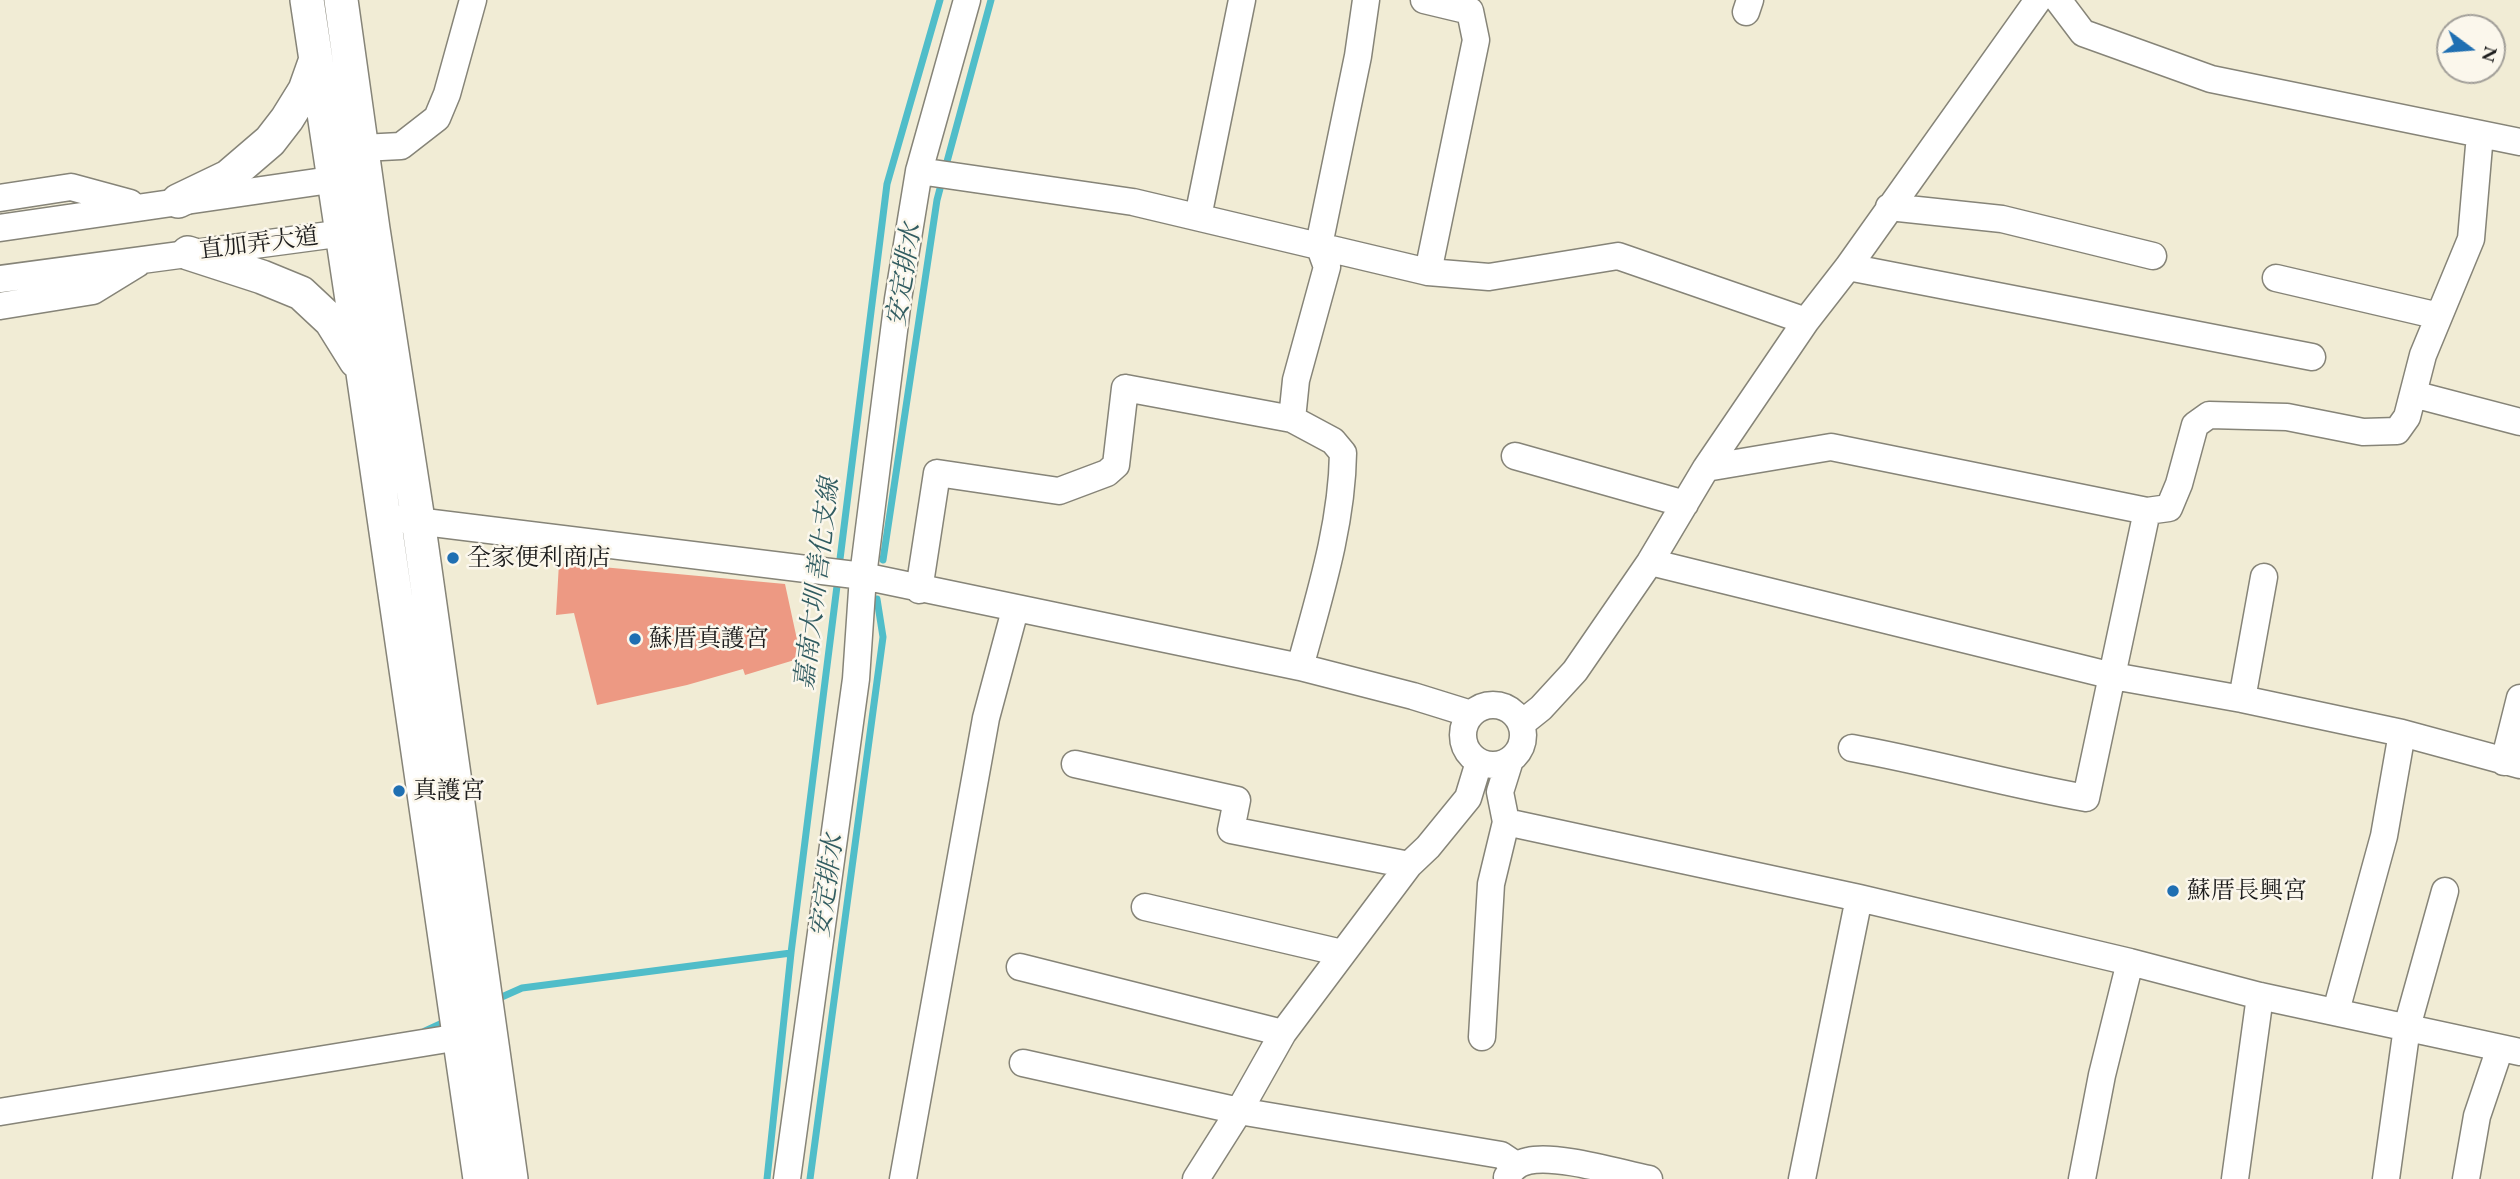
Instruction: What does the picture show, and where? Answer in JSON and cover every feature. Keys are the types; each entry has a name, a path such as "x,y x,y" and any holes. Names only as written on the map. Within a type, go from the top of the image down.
{"main road":[{"path":"307,0 334,179 357,232 418,520 474,1035 480,1179"},
{"path":"341,0 364,162 357,232 363,373 384,518 474,1035 511,1179"},
{"path":"178,201 228,177 270,142 305,90 316,59"},
{"path":"188,253 301,293 331,321 363,373"}],"street":[{"path":"0,228 334,179 401,146 437,118 447,94 473,0"},
{"path":"787,1179 856,679 858,576 898,299 919,171 967,0"},
{"path":"1198,217 1242,0"},
{"path":"1292,419 1296,380 1327,267 1319,245 1358,56 1366,0"},
{"path":"1424,0 1470,11 1476,40 1428,272"},
{"path":"1521,723 1541,708 1575,671 1650,562 1706,468 1806,321 2038,0"},
{"path":"2058,0 2083,33 2211,79 2520,142"},
{"path":"1706,468 1831,447 2147,511 2169,508 2179,484 2194,425 2209,415 2287,417 2363,432 2397,431 2407,417 2423,355 2471,239 2480,134"},
{"path":"919,171 1133,202 1428,272 1489,277 1618,257 1806,321"},
{"path":"0,198 71,187 142,206"},
{"path":"1889,207 2001,219 2153,256"},
{"name":"直加弄大道","path":"0,279 357,232"},
{"name":"直加弄大道","path":"0,306 93,291 144,260"},
{"path":"1847,267 2312,357"},
{"path":"2276,278 2439,316"},
{"path":"919,590 937,473 1059,491 1107,473 1116,465 1125,388 1292,419 1333,442 1343,453 1342,483 1328,561 1300,667"},
{"path":"2413,394 2520,422"},
{"path":"1516,456 1685,504"},
{"path":"1852,748 2085,798 2147,511"},
{"path":"384,518 418,520 858,576 1300,667 1471,714"},
{"path":"1650,562 2113,676 2242,699 2402,733 2512,763 2520,698"},
{"path":"2242,699 2264,577"},
{"path":"903,1179 986,718 1015,610"},
{"path":"1499,705 1508,709 1521,723 1524,734 1518,753 1510,760 1495,766 1479,762 1471,756 1463,740 1463,730 1471,714 1480,708 1499,705"},
{"path":"2336,1011 2384,836 2402,733"},
{"path":"1482,1037 1492,884 1506,821 1500,792 1510,760"},
{"path":"1196,1179 1239,1111 1283,1033 1409,865 1428,847 1468,799 1479,762"},
{"path":"1075,764 1237,800 1231,830 1409,865"},
{"path":"1506,821 1859,898 2130,962 2260,996 2510,1050 2477,1116 2466,1179"},
{"path":"2386,1179 2407,1027 2445,891"},
{"path":"1802,1179 1859,898"},
{"path":"1145,907 1342,953"},
{"path":"2082,1179 2102,1075 2130,962"},
{"path":"1020,967 1283,1033"},
{"path":"2235,1179 2260,996"},
{"path":"0,1112 474,1035"},
{"path":"1023,1063 1239,1111 1501,1154 1511,1172 1530,1160 1552,1160 1649,1179"}],"building":[{"path":"559,563 785,584 801,658 745,675 743,669 687,685 597,705 574,613 556,615"}],"waterway":[{"name":"嘉南大圳 善化支線","path":"839,567 887,184 940,0"},
{"name":"安定排水","path":"945,169 991,0"},
{"name":"安定排水","path":"883,560 942,181"},
{"name":"嘉南大圳 善化支線","path":"767,1179 791,953 838,578"},
{"name":"安定排水","path":"810,1179 883,637 877,599"},
{"path":"495,1000 522,988 791,953"},
{"path":"425,1031 449,1020"}],"place":[{"name":"全家便利商店","path":"453,558"},
{"name":"蘇厝真護宮","path":"635,639"},
{"name":"真護宮","path":"399,791"},
{"name":"蘇厝長興宮","path":"2173,891"}]}
